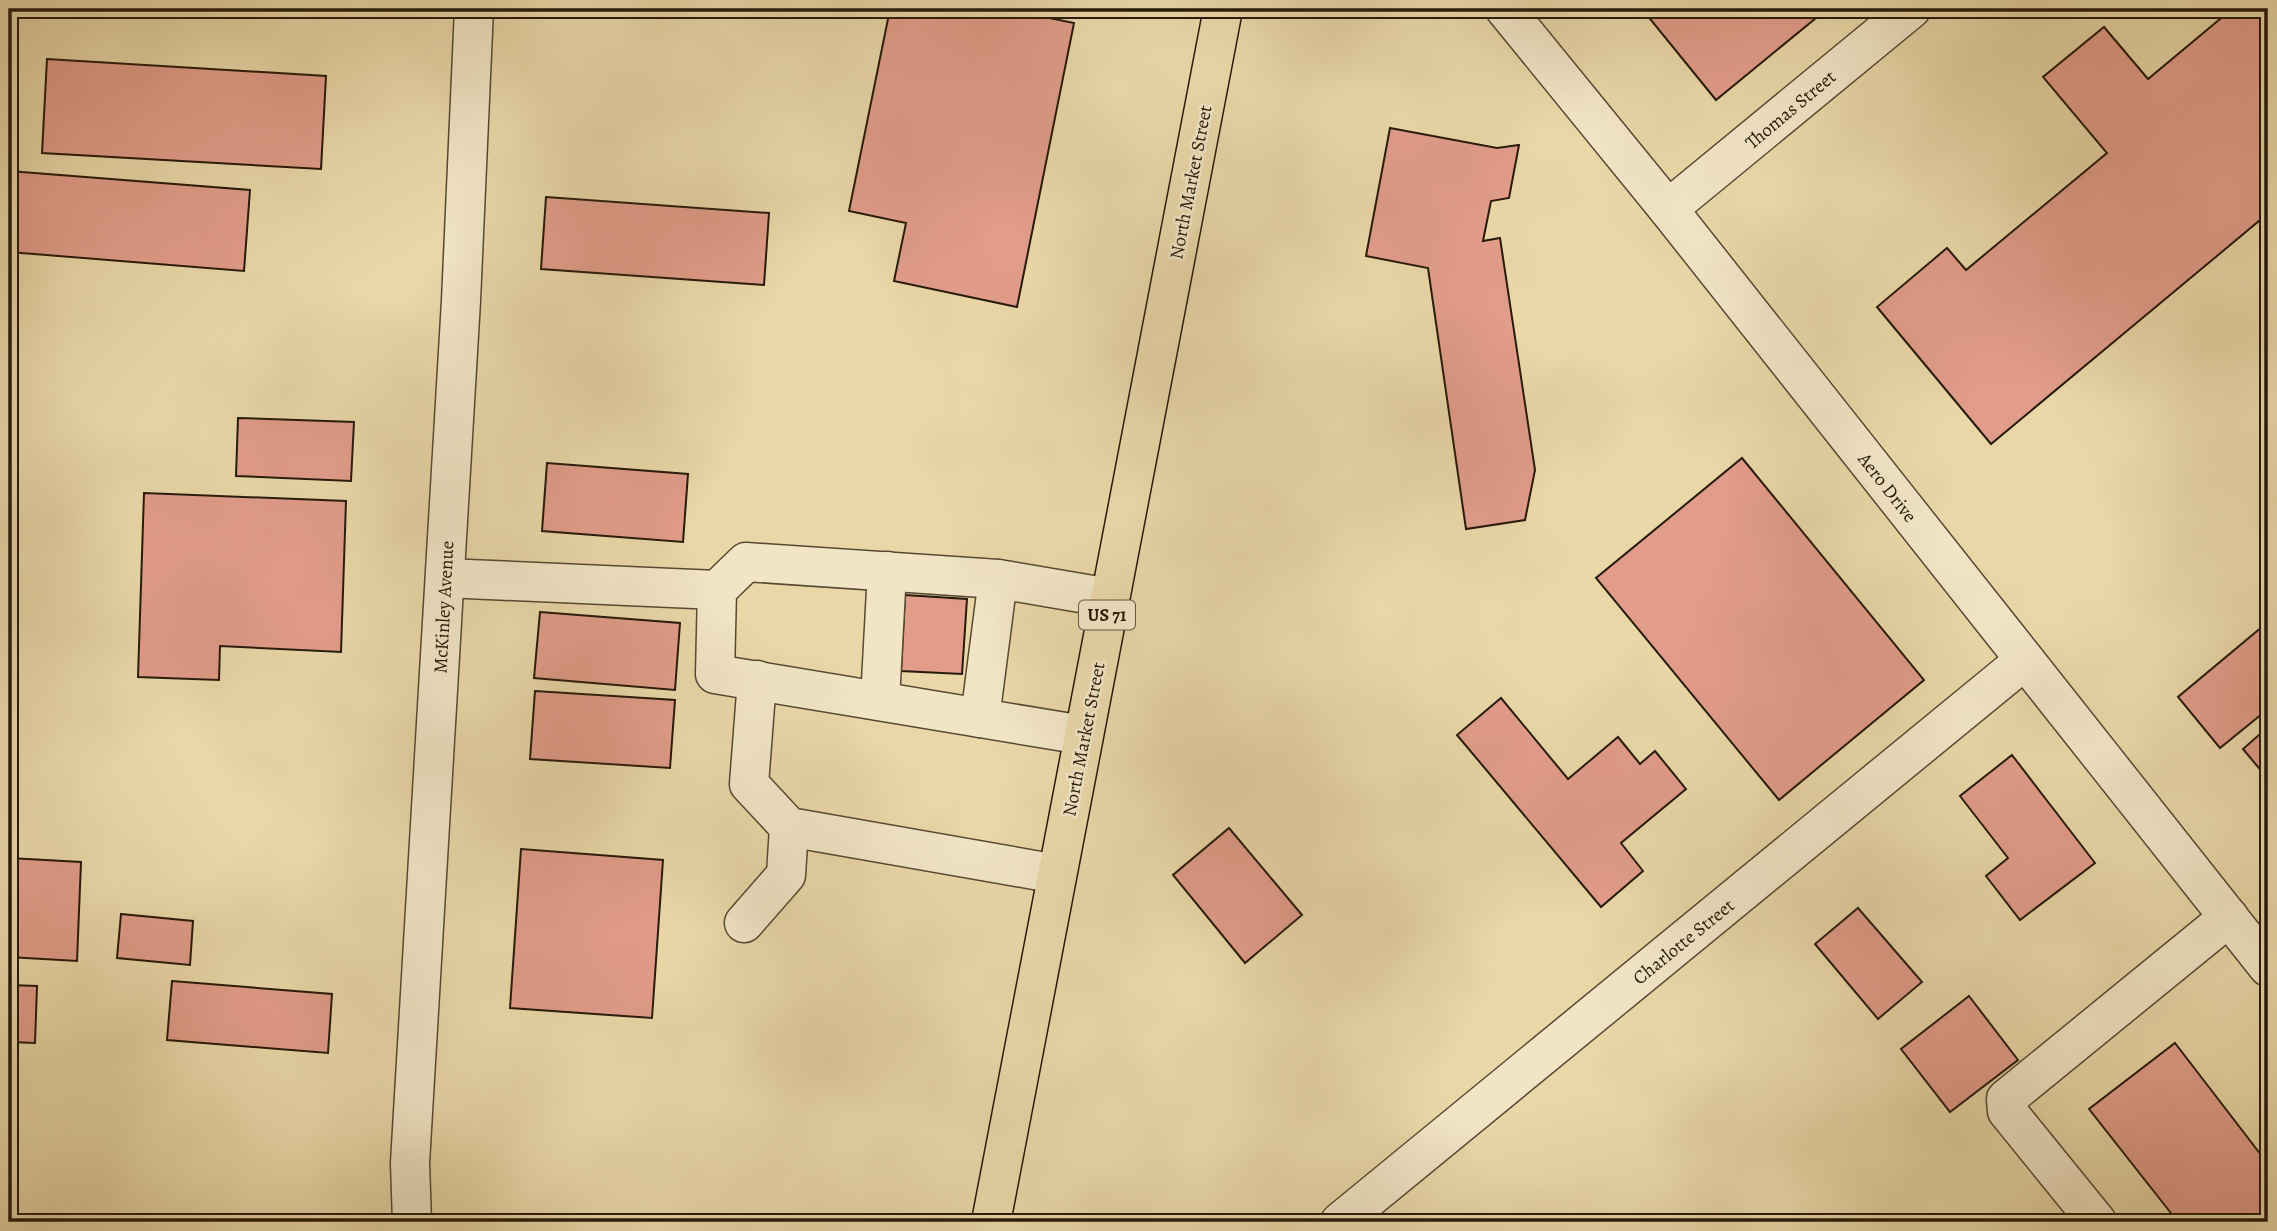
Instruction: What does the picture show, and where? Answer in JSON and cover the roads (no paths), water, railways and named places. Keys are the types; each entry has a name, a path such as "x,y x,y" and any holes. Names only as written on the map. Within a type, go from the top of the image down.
{"main road":[{"name":"North Market Street","path":"991,1222 1223,9"}],"street":[{"name":"McKinley Avenue","path":"404,1216 410,1163 445,578 474,9"},
{"name":"Aero Drive","path":"1505,9 1668,209 2268,967"},
{"name":"Thomas Street","path":"1668,209 1911,9"},
{"path":"1083,735 715,674 717,590 746,562 998,579 1110,598"},
{"path":"880,701 887,571"},
{"path":"445,578 717,590"},
{"path":"980,718 998,579"},
{"name":"Charlotte Street","path":"1340,1222 2025,660"},
{"path":"757,680 749,784 789,827 1057,874"},
{"path":"744,923 786,875 789,827"},
{"path":"2097,1222 2007,1111 2006,1099 2229,917"}]}
